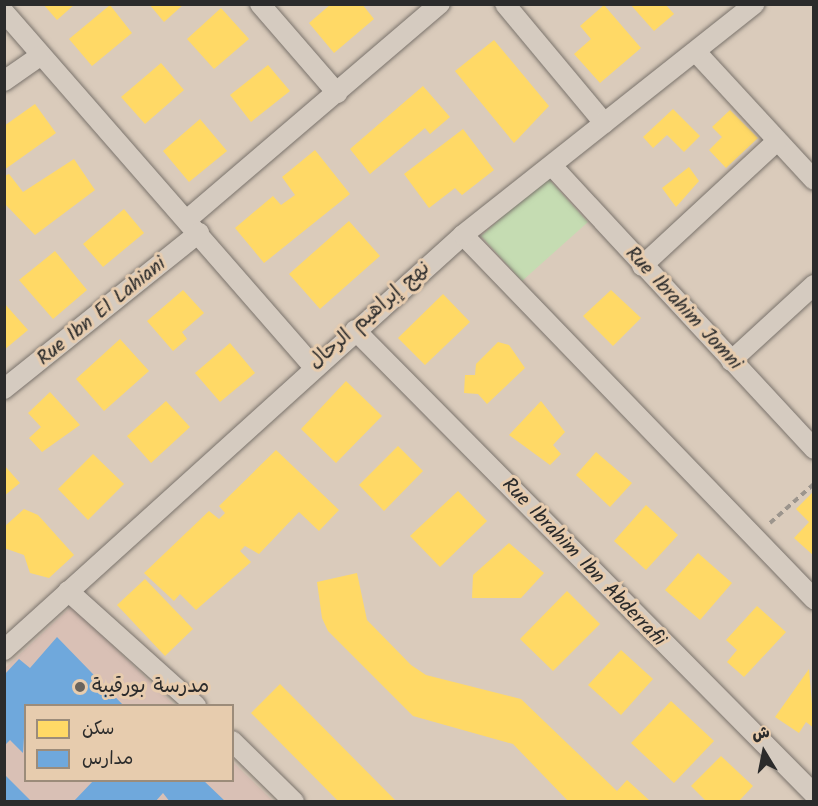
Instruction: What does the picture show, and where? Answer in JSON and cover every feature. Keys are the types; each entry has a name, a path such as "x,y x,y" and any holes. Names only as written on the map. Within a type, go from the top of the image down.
{"street":[{"path":"260,4 337,93"},
{"name":"Rue Ibn El Lahiani","path":"4,389 194,226 337,93 440,4"},
{"path":"505,4 604,123"},
{"name":"نهج إبراهيم الرحال","path":"4,650 314,366 463,235 554,168 604,123 751,6"},
{"path":"4,12 40,56 194,226 314,366"},
{"path":"696,52 813,180"},
{"path":"4,81 40,56"},
{"path":"642,266 777,141"},
{"name":"Rue Ibrahim Jomni","path":"554,168 813,449"},
{"path":"463,235 813,599"},
{"path":"731,361 813,285"},
{"name":"Rue Ibrahim Ibn Abderrafii","path":"355,330 813,794"},
{"path":"68,591 195,704"},
{"path":"234,743 294,801"}],"path":[{"path":"754,537 813,484"}],"shaded area":[{"name":"مدرسة بورقيبة","path":"72,606 173,704 24,704 24,782 234,782 234,763 273,801 5,802 5,668"}],"green space":[{"path":"547,177 588,222 522,281 481,236"}],"building: سكن":[{"path":"43,4 75,4 57,20"},
{"path":"149,4 184,4 164,22"},
{"path":"331,4 362,4 374,19 334,53 309,23"},
{"path":"630,4 665,4 674,14 654,31"},
{"path":"110,5 132,33 92,66 69,39"},
{"path":"604,5 641,48 600,83 574,54 591,39 580,26"},
{"path":"221,8 249,39 214,69 187,39"},
{"path":"494,40 549,106 514,143 455,71"},
{"path":"161,63 184,90 145,124 121,97"},
{"path":"268,65 290,91 251,122 230,95"},
{"path":"423,86 450,117 430,134 425,128 370,174 350,149"},
{"path":"35,104 56,133 4,170 4,126"},
{"path":"673,109 700,136 684,152 667,135 653,148 643,137"},
{"path":"730,110 758,138 726,168 709,150 722,137 712,127"},
{"path":"200,119 227,151 189,182 163,151"},
{"path":"463,129 494,170 462,195 455,188 429,208 404,174"},
{"path":"315,150 350,194 264,263 235,228 273,196 281,205 295,195 282,177"},
{"path":"74,159 95,190 35,235 4,203 4,176 9,174 23,192"},
{"path":"689,167 699,181 676,207 662,188"},
{"path":"124,209 144,233 103,267 83,244"},
{"path":"349,221 380,256 320,309 289,274"},
{"path":"55,251 87,290 53,319 19,280"},
{"path":"183,290 204,313 182,332 187,339 173,351 147,321"},
{"path":"611,290 641,318 613,346 583,316"},
{"path":"443,294 470,322 425,365 398,338"},
{"path":"4,303 28,330 4,350"},
{"path":"120,339 149,371 104,411 76,379"},
{"path":"498,342 509,345 525,368 487,404 478,394 464,393 465,375 475,375 476,364"},
{"path":"230,343 255,373 220,402 195,373"},
{"path":"346,381 382,416 336,463 301,429"},
{"path":"50,392 80,425 42,452 29,438 41,427 28,413"},
{"path":"166,401 190,427 151,463 127,436"},
{"path":"541,401 565,432 553,445 561,454 550,465 509,435"},
{"path":"398,446 423,471 384,511 359,485"},
{"path":"276,450 339,510 319,531 299,512 259,554 245,546 240,551 251,562 196,610 180,594 174,601 144,573 209,511 219,519 225,513 219,506"},
{"path":"596,452 632,483 610,507 576,475"},
{"path":"93,454 124,484 88,520 58,489"},
{"path":"4,465 20,483 4,496"},
{"path":"458,491 487,521 440,567 410,536"},
{"path":"812,493 814,494 814,556 794,538 809,522 796,509"},
{"path":"646,505 678,535 646,570 614,541"},
{"path":"24,509 38,515 74,555 49,578 30,573 24,555 4,548 4,527"},
{"path":"509,543 544,573 521,598 472,598 473,575"},
{"path":"698,553 732,583 700,620 665,590"},
{"path":"357,573 367,620 411,665 426,675 521,699 617,791 627,780 649,800 569,802 513,744 413,716 328,631 322,618 317,582"},
{"path":"145,579 193,629 165,656 117,605"},
{"path":"567,591 600,624 553,671 520,639"},
{"path":"757,606 786,632 744,677 727,662 737,650 726,640"},
{"path":"621,650 653,679 621,715 588,685"},
{"path":"809,669 814,728 806,722 799,733 775,717"},
{"path":"280,684 397,802 339,802 251,713"},
{"path":"671,701 714,741 674,783 631,743"},
{"path":"721,756 753,786 738,802 707,802 691,786"}],"building: مدارس":[{"path":"57,637 122,704 24,704 23,753 10,740 4,746 4,675 19,659 30,668"},
{"path":"4,774 32,802 4,802"},
{"path":"92,782 205,782 226,802 170,802 163,793 155,802 73,802"}],"place":[{"name":"مدرسة بورقيبة","path":"80,687"}]}
